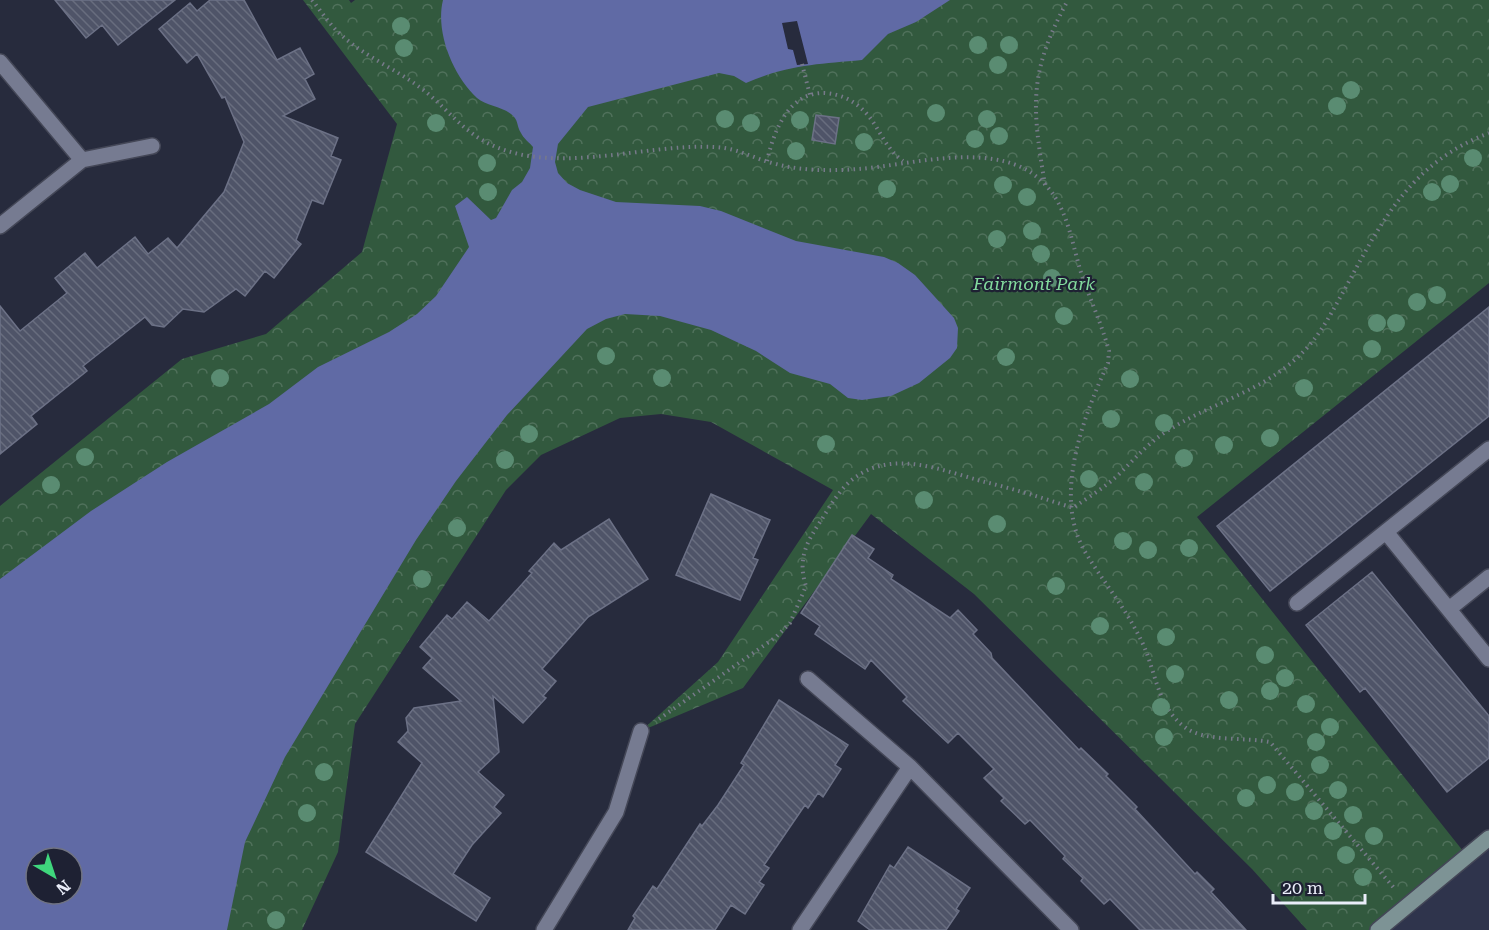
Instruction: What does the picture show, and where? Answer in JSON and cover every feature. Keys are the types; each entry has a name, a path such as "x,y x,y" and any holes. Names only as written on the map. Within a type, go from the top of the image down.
{"street":[{"path":"0,62 82,160"},
{"path":"0,226 82,160 152,146"},
{"path":"1297,603 1489,449"},
{"path":"1386,532 1489,659"},
{"path":"1449,609 1489,577"},
{"path":"808,680 910,767 1071,930"},
{"path":"544,930 616,812 641,731"},
{"path":"800,930 910,767"},
{"path":"1378,930 1489,838"}],"path":[{"path":"312,0 337,31 363,51 432,96 468,130 497,147 523,155 574,157 695,146 742,150 796,170 860,169 904,162 985,159 1008,163 1032,173 1055,194 1070,226 1076,256 1109,351 1108,363 1082,430 1076,458 1073,523 1086,554 1114,593 1143,642 1159,692 1169,710 1185,728 1203,737 1250,738 1270,742 1408,905"},
{"path":"1045,185 1034,103 1037,75 1051,34 1068,0"},
{"path":"802,64 810,95"},
{"path":"767,161 783,117 801,99 810,95 833,94 856,103 866,112 888,147 904,162"},
{"path":"1072,507 1117,476 1161,435 1204,410 1248,392 1269,380 1304,351 1331,315 1372,238 1403,192 1446,155 1489,133"},
{"path":"641,731 762,649 790,623 806,586 801,571 804,549 826,513 853,479 873,469 914,464 1011,487 1072,507"}],"shaded area":[{"path":"1489,838 1489,930 1378,930"}],"green space":[{"name":"Fairmont Park","path":"303,0 349,0 351,3 355,0 1489,0 1489,283 1197,517 1467,856 1378,930 1307,930 1252,869 974,594 871,514 743,688 641,731 718,662 833,490 711,422 661,414 620,418 541,455 506,490 355,724 338,852 302,930 0,930 0,506 182,359 266,334 362,252 397,124"}],"water":[{"path":"443,0 950,0 916,22 888,34 862,60 789,69 746,83 734,76 719,73 588,107 558,144 555,162 558,173 567,183 580,190 616,202 700,206 721,211 796,241 884,257 898,263 915,275 954,318 958,328 957,348 950,358 919,383 891,396 862,400 848,398 830,384 790,373 756,351 711,330 660,316 625,314 606,319 587,329 507,415 456,481 416,540 285,757 245,842 227,930 0,930 0,579 91,511 167,462 269,404 318,367 389,332 417,314 436,296 469,247 455,206 467,197 491,220 496,218 512,190 522,182 530,168 533,147 522,135 514,116 503,109 481,101 468,89 448,53 442,26"}],"pier":[{"path":"797,21 808,64 797,65 793,50 788,49 782,23"}],"building":[{"path":"55,0 175,0 118,45 102,25 86,38"},
{"path":"210,0 244,0 277,60 300,48 314,74 305,79 315,99 283,116 338,138 331,156 341,160 323,204 312,200 296,240 301,244 274,278 265,271 245,296 236,289 204,312 183,309 164,327 152,325 145,317 83,366 87,371 31,416 37,424 0,454 0,306 20,331 67,293 55,278 85,253 97,268 135,237 148,254 168,238 177,248 224,192 244,142 225,97 222,98 197,54 187,63 159,29 190,3 197,11"},
{"path":"816,115 839,118 835,144 812,140"},
{"path":"1489,307 1489,416 1270,591 1217,526"},
{"path":"711,494 770,520 753,558 758,560 740,600 676,575"},
{"path":"609,519 648,579 588,617 542,669 556,681 543,696 546,698 523,723 493,696 499,752 478,772 504,795 494,807 501,813 472,845 453,874 490,898 476,921 366,852 422,763 398,742 408,731 406,718 414,708 461,701 423,668 432,658 420,647 447,615 452,619 467,602 489,621 532,573 529,571 554,543 561,550"},
{"path":"852,535 874,549 868,558 893,575 891,579 950,618 958,610 977,630 973,634 991,653 992,658 1079,750 1081,748 1108,774 1106,776 1137,807 1135,809 1195,874 1197,872 1214,889 1211,892 1246,930 1140,930 1110,899 1104,904 1081,881 1083,878 1063,859 1065,856 1030,820 1025,824 1001,801 1004,798 984,778 994,769 958,733 948,743 903,701 907,697 871,660 865,669 815,634 820,626 801,613"},
{"path":"1372,572 1489,716 1489,758 1447,792 1365,688 1360,692 1306,625"},
{"path":"779,700 848,745 835,765 841,769 823,797 818,793 808,808 805,805 764,865 769,868 759,882 764,885 745,914 731,905 715,930 628,930 635,918 633,916 653,886 657,889 700,824 702,826 718,805 744,765 741,763"},
{"path":"908,847 970,888 956,909 959,911 946,930 870,930 858,921 890,865 894,868"}]}
